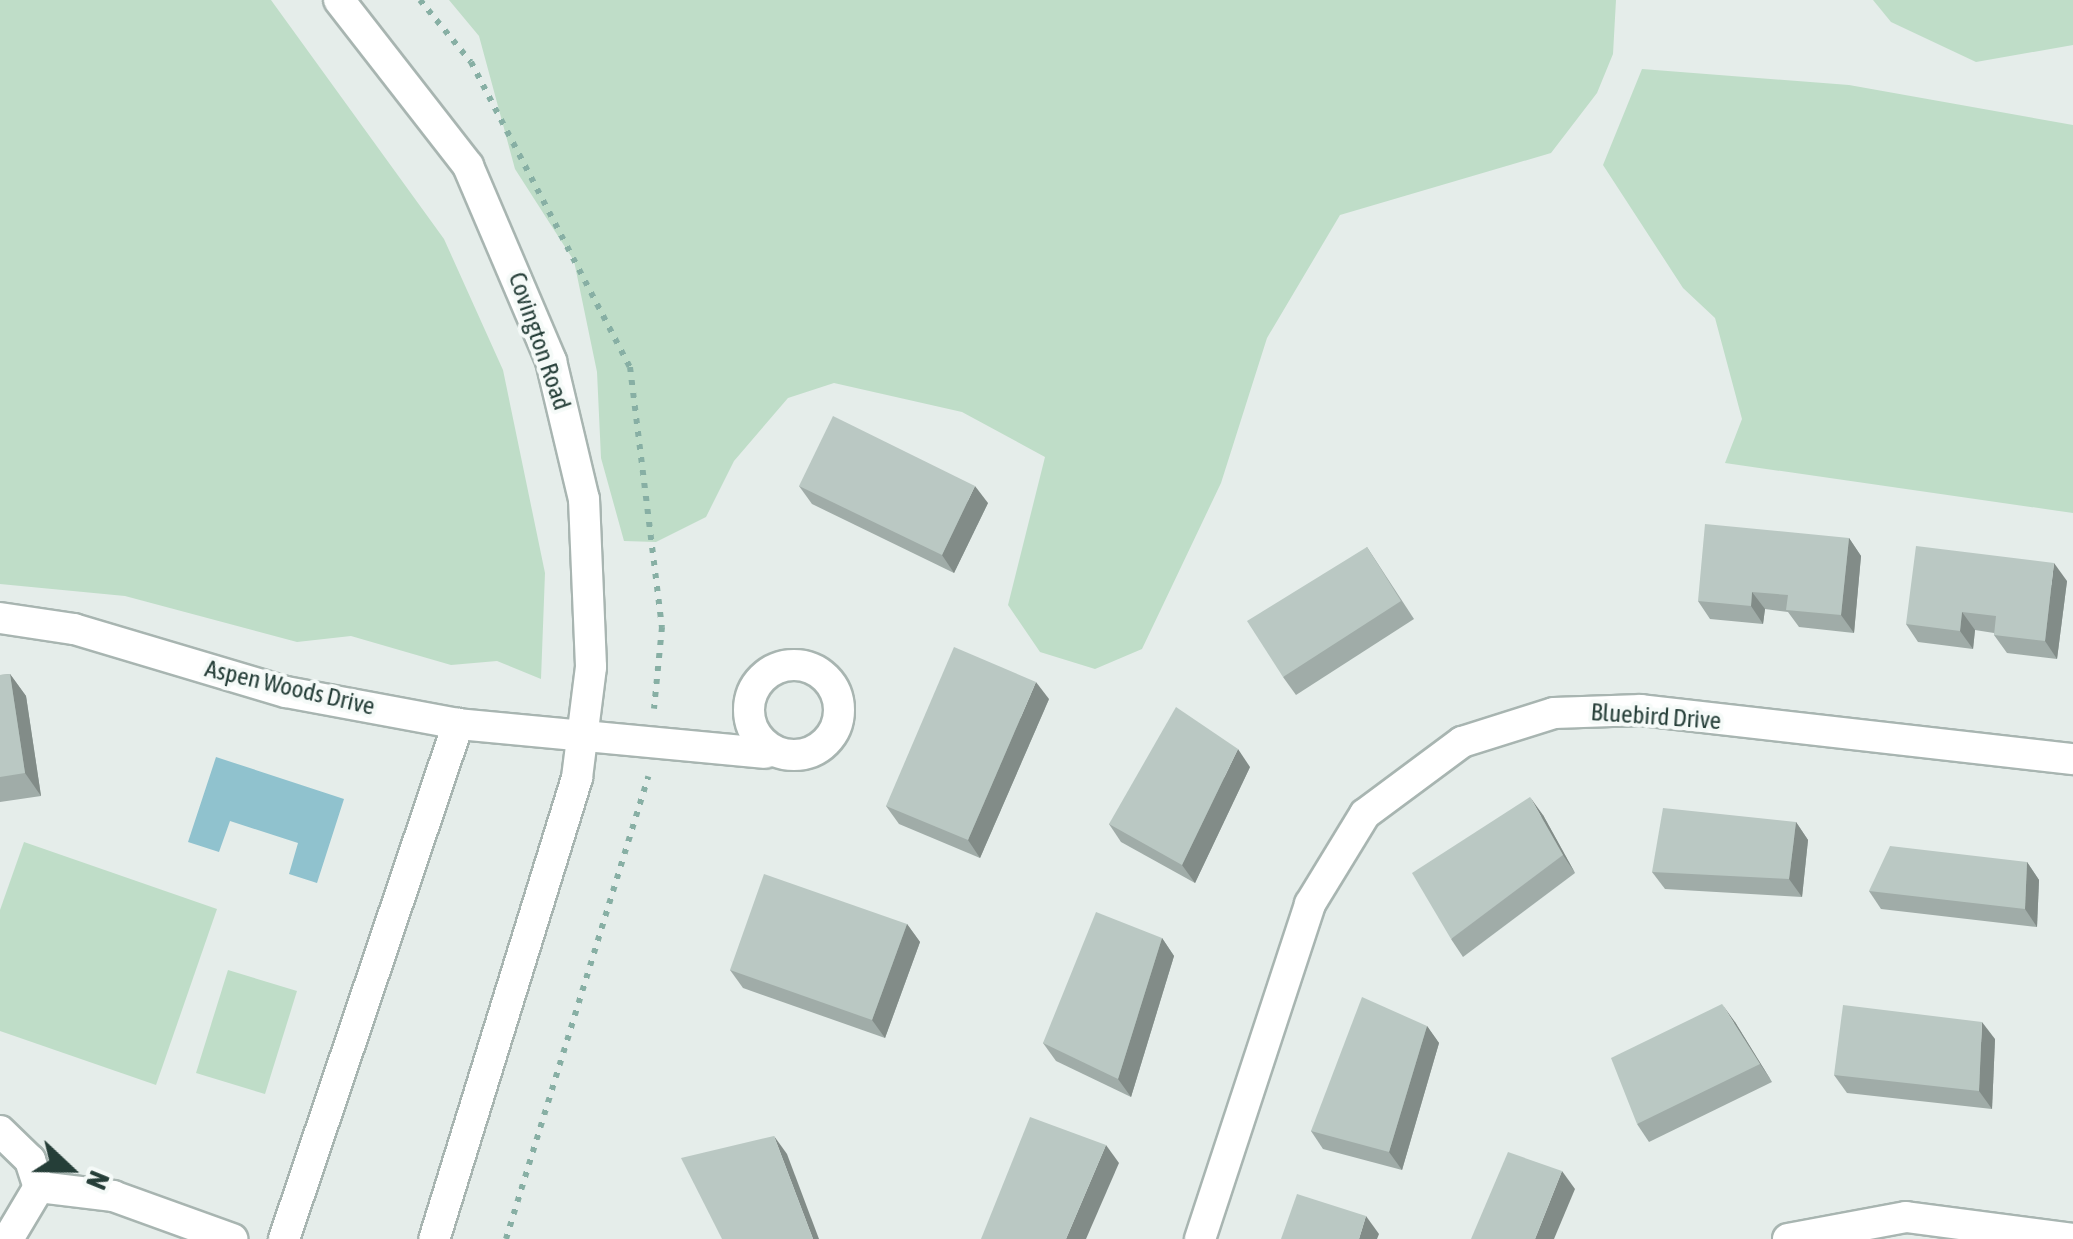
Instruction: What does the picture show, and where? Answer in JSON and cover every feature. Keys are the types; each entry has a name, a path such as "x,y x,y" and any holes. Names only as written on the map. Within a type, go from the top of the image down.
{"street":[{"name":"Covington Road","path":"339,0 468,166 551,361 584,499 585,734 548,895 434,1239"},
{"name":"Aspen Woods Drive","path":"0,618 74,629 286,692 458,724 585,734"},
{"name":"Bluebird Drive","path":"1200,1239 1310,904 1364,814 1462,742 1554,713 1609,709 2073,758"},
{"path":"284,1239 458,724"},
{"path":"585,734 765,752"},
{"path":"0,1131 30,1160 39,1187 8,1239"},
{"path":"39,1187 113,1196 232,1239"},
{"path":"1788,1239 1906,1217 2073,1239"}],"green space":[{"path":"0,0 271,0 444,239 503,370 545,573 541,679 497,661 451,665 351,636 297,642 125,596 0,584"},
{"path":"449,0 1616,0 1613,54 1597,93 1551,153 1340,215 1267,338 1221,483 1142,649 1095,669 1040,652 1008,605 1045,457 962,412 834,383 788,398 734,461 706,517 656,542 624,541 601,458 597,372 574,261 515,169 479,36"},
{"path":"1873,0 2073,0 2073,45 1976,62 1891,22"},
{"path":"1642,69 1849,85 2073,125 2073,513 1725,463 1742,419 1715,318 1683,288 1603,165"},
{"path":"24,842 217,909 156,1085 0,1031 0,910"},
{"path":"228,970 297,991 265,1094 196,1073"}],"water":[{"path":"216,757 344,799 317,883 289,874 298,843 230,821 219,852 188,842"}],"building":[{"path":"833,416 975,486 942,555 799,486"},
{"path":"1705,524 1849,538 1841,615 1786,610 1788,595 1752,592 1751,606 1698,601"},
{"path":"1916,546 2054,563 2045,641 1994,635 1996,616 1962,612 1960,631 1906,624"},
{"path":"1367,547 1401,601 1283,677 1247,621"},
{"path":"954,647 1036,682 968,840 886,806"},
{"path":"10,674 25,773 0,777 0,675"},
{"path":"1176,707 1238,749 1182,865 1109,824"},
{"path":"1530,797 1563,855 1451,939 1412,873"},
{"path":"1663,808 1796,822 1789,879 1652,872"},
{"path":"1890,846 2027,862 2025,909 1869,891"},
{"path":"764,874 907,924 872,1020 730,970"},
{"path":"1096,912 1162,938 1118,1079 1043,1043"},
{"path":"1362,997 1427,1026 1389,1152 1311,1131"},
{"path":"1722,1004 1760,1064 1637,1124 1611,1058"},
{"path":"1843,1005 1982,1022 1979,1091 1834,1075"},
{"path":"1030,1117 1106,1145 1066,1239 981,1239"},
{"path":"774,1136 813,1239 722,1239 681,1158"},
{"path":"1508,1152 1562,1171 1535,1239 1471,1239"},
{"path":"1297,1194 1366,1216 1359,1239 1281,1239"}]}
